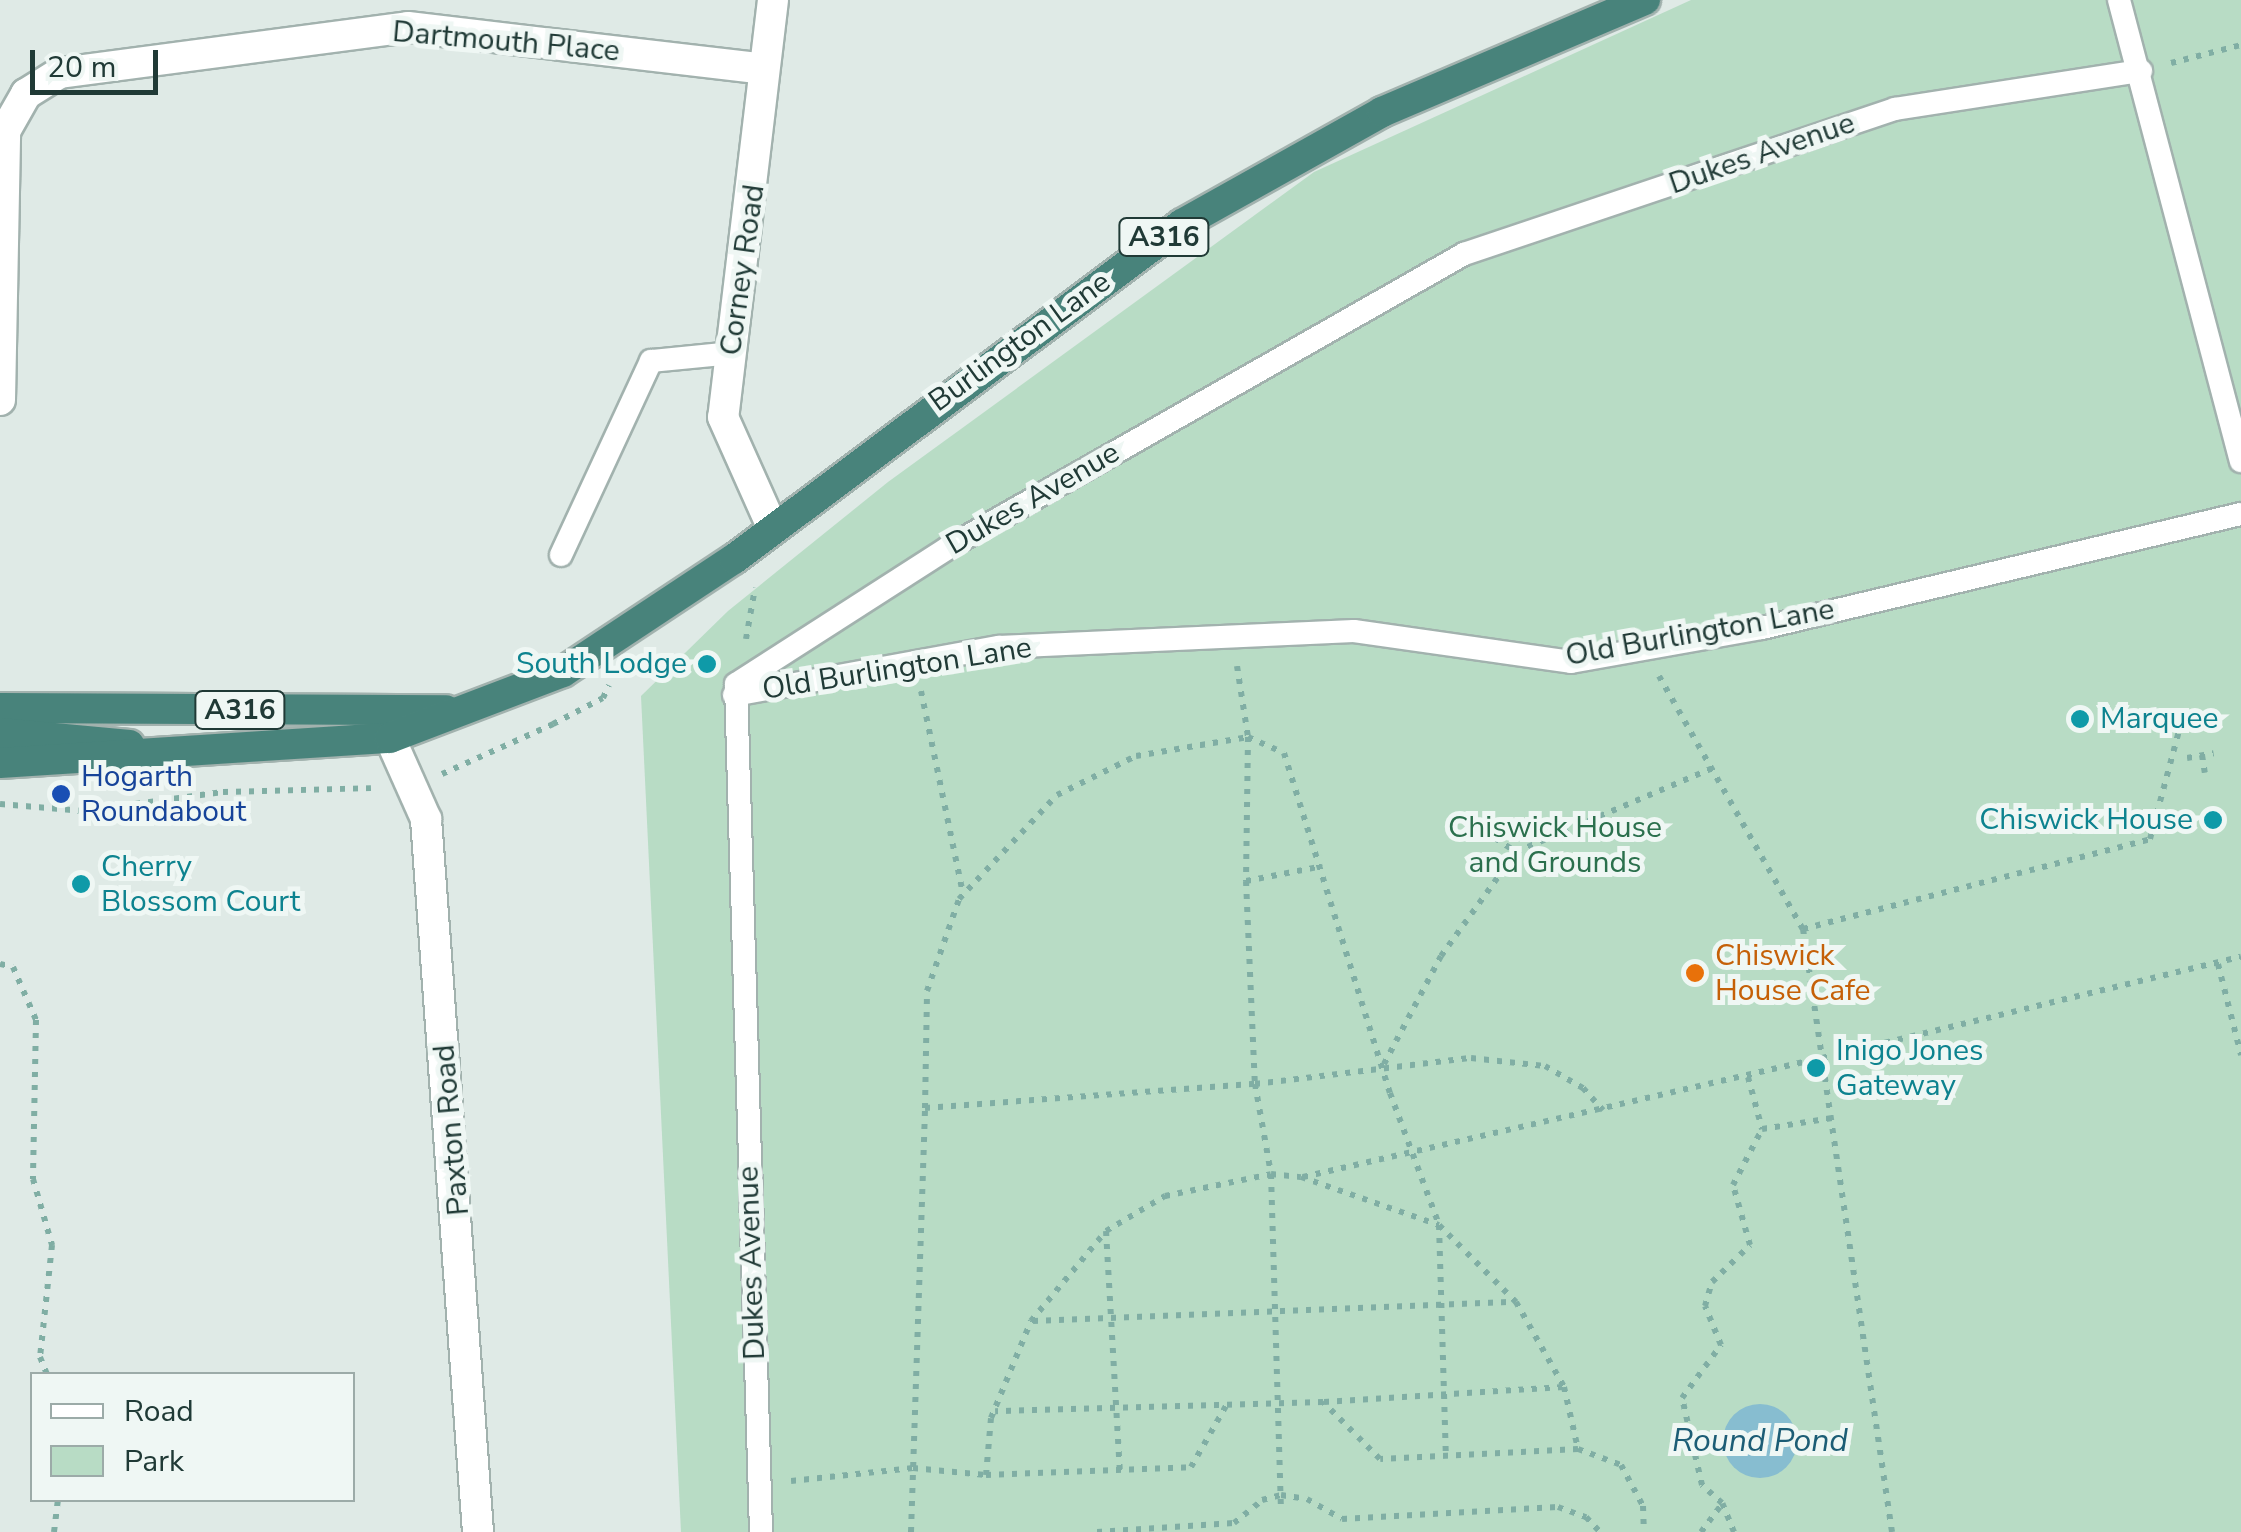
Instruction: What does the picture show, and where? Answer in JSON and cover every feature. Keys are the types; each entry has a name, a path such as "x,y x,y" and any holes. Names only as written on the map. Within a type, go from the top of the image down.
{"highway":[{"name":"Burlington Lane","path":"0,762 390,738 479,708 612,645 1182,224 1382,112 1645,0"},
{"name":"Burlington Lane","path":"0,708 479,708"},
{"name":"A316","path":"0,733 78,736 177,754"}],"street":[{"name":"Corney Road","path":"773,0 723,417 773,529"},
{"name":"Dartmouth Place","path":"0,400 5,131 26,94 60,73 408,28 764,68"},
{"name":"Paxton Road","path":"390,738 406,761 426,818 478,1532"}],"lane":[{"path":"2120,0 2241,460"},
{"name":"Dukes Avenue","path":"761,1532 736,684 948,547 1464,254 1896,109 2140,71"},
{"path":"561,555 651,361 732,353"},
{"name":"Old Burlington Lane","path":"734,695 999,647 1354,631 1572,662 1762,628 2241,514"}],"path":[{"path":"2140,71 2241,45"},
{"path":"1232,636 1248,737 1246,881 1255,1084 1271,1174 1282,1507"},
{"path":"1643,649 1803,929 1892,1532"},
{"path":"916,662 963,895"},
{"path":"432,777 587,706"},
{"path":"1803,929 2150,838 2183,716"},
{"path":"910,1532 927,991 963,895 1057,795 1136,756 1248,737 1284,754 1412,1152 1439,1224 1439,1302 1448,1392 1446,1455"},
{"path":"2187,758 2214,753"},
{"path":"2202,755 2205,774"},
{"path":"1384,1064 1441,956 1516,852 1712,769"},
{"path":"0,804 84,811 223,792 376,788"},
{"path":"1484,832 1516,852"},
{"path":"1246,881 1323,866"},
{"path":"1821,1058 2241,957"},
{"path":"0,964 12,967 36,1020 33,1179 52,1246 40,1357 46,1372"},
{"path":"2218,964 2241,1055"},
{"path":"925,1108 1255,1084 1384,1064 1471,1058 1545,1066 1583,1088 1603,1110"},
{"path":"1301,1177 1808,1062"},
{"path":"1734,1532 1722,1502 1702,1484 1682,1398 1721,1345 1705,1306 1712,1282 1750,1244 1733,1185 1762,1129 1748,1078"},
{"path":"1762,1129 1832,1118"},
{"path":"986,1475 995,1411 1032,1321 1106,1231 1165,1196 1271,1174 1301,1177 1439,1224 1516,1302 1564,1388 1578,1449"},
{"path":"1106,1231 1116,1320 1120,1472"},
{"path":"1032,1321 1276,1314 1439,1302 1516,1302"},
{"path":"995,1411 1281,1404 1564,1388"},
{"path":"1323,1402 1380,1458 1578,1449 1621,1465 1643,1506 1644,1532"},
{"path":"794,1480 913,1468 986,1475 1191,1468 1226,1405"},
{"path":"1097,1532 1234,1523 1262,1500 1281,1495 1307,1499 1342,1519 1558,1507 1586,1517 1600,1532"},
{"path":"56,1531 58,1502"},
{"path":"1701,1532 1722,1502"}],"green space":[{"name":"Chiswick House and Grounds","path":"1691,0 2241,0 2241,1532 681,1532 641,696 728,611 888,482 1314,172"}],"water":[{"name":"Round Pond","path":"1760,1404 1774,1406 1786,1415 1795,1427 1795,1455 1786,1467 1774,1476 1760,1478 1746,1476 1734,1467 1725,1455 1723,1441 1725,1427 1734,1415 1746,1406"}],"place":[{"name":"South Lodge","path":"707,664"},
{"name":"Marquee","path":"2080,719"},
{"name":"Hogarth Roundabout","path":"61,794"},
{"name":"Chiswick House","path":"2213,820"},
{"name":"Cherry Blossom Court","path":"81,884"},
{"name":"Chiswick House Cafe","path":"1695,973"},
{"name":"Inigo Jones Gateway","path":"1816,1068"}]}
